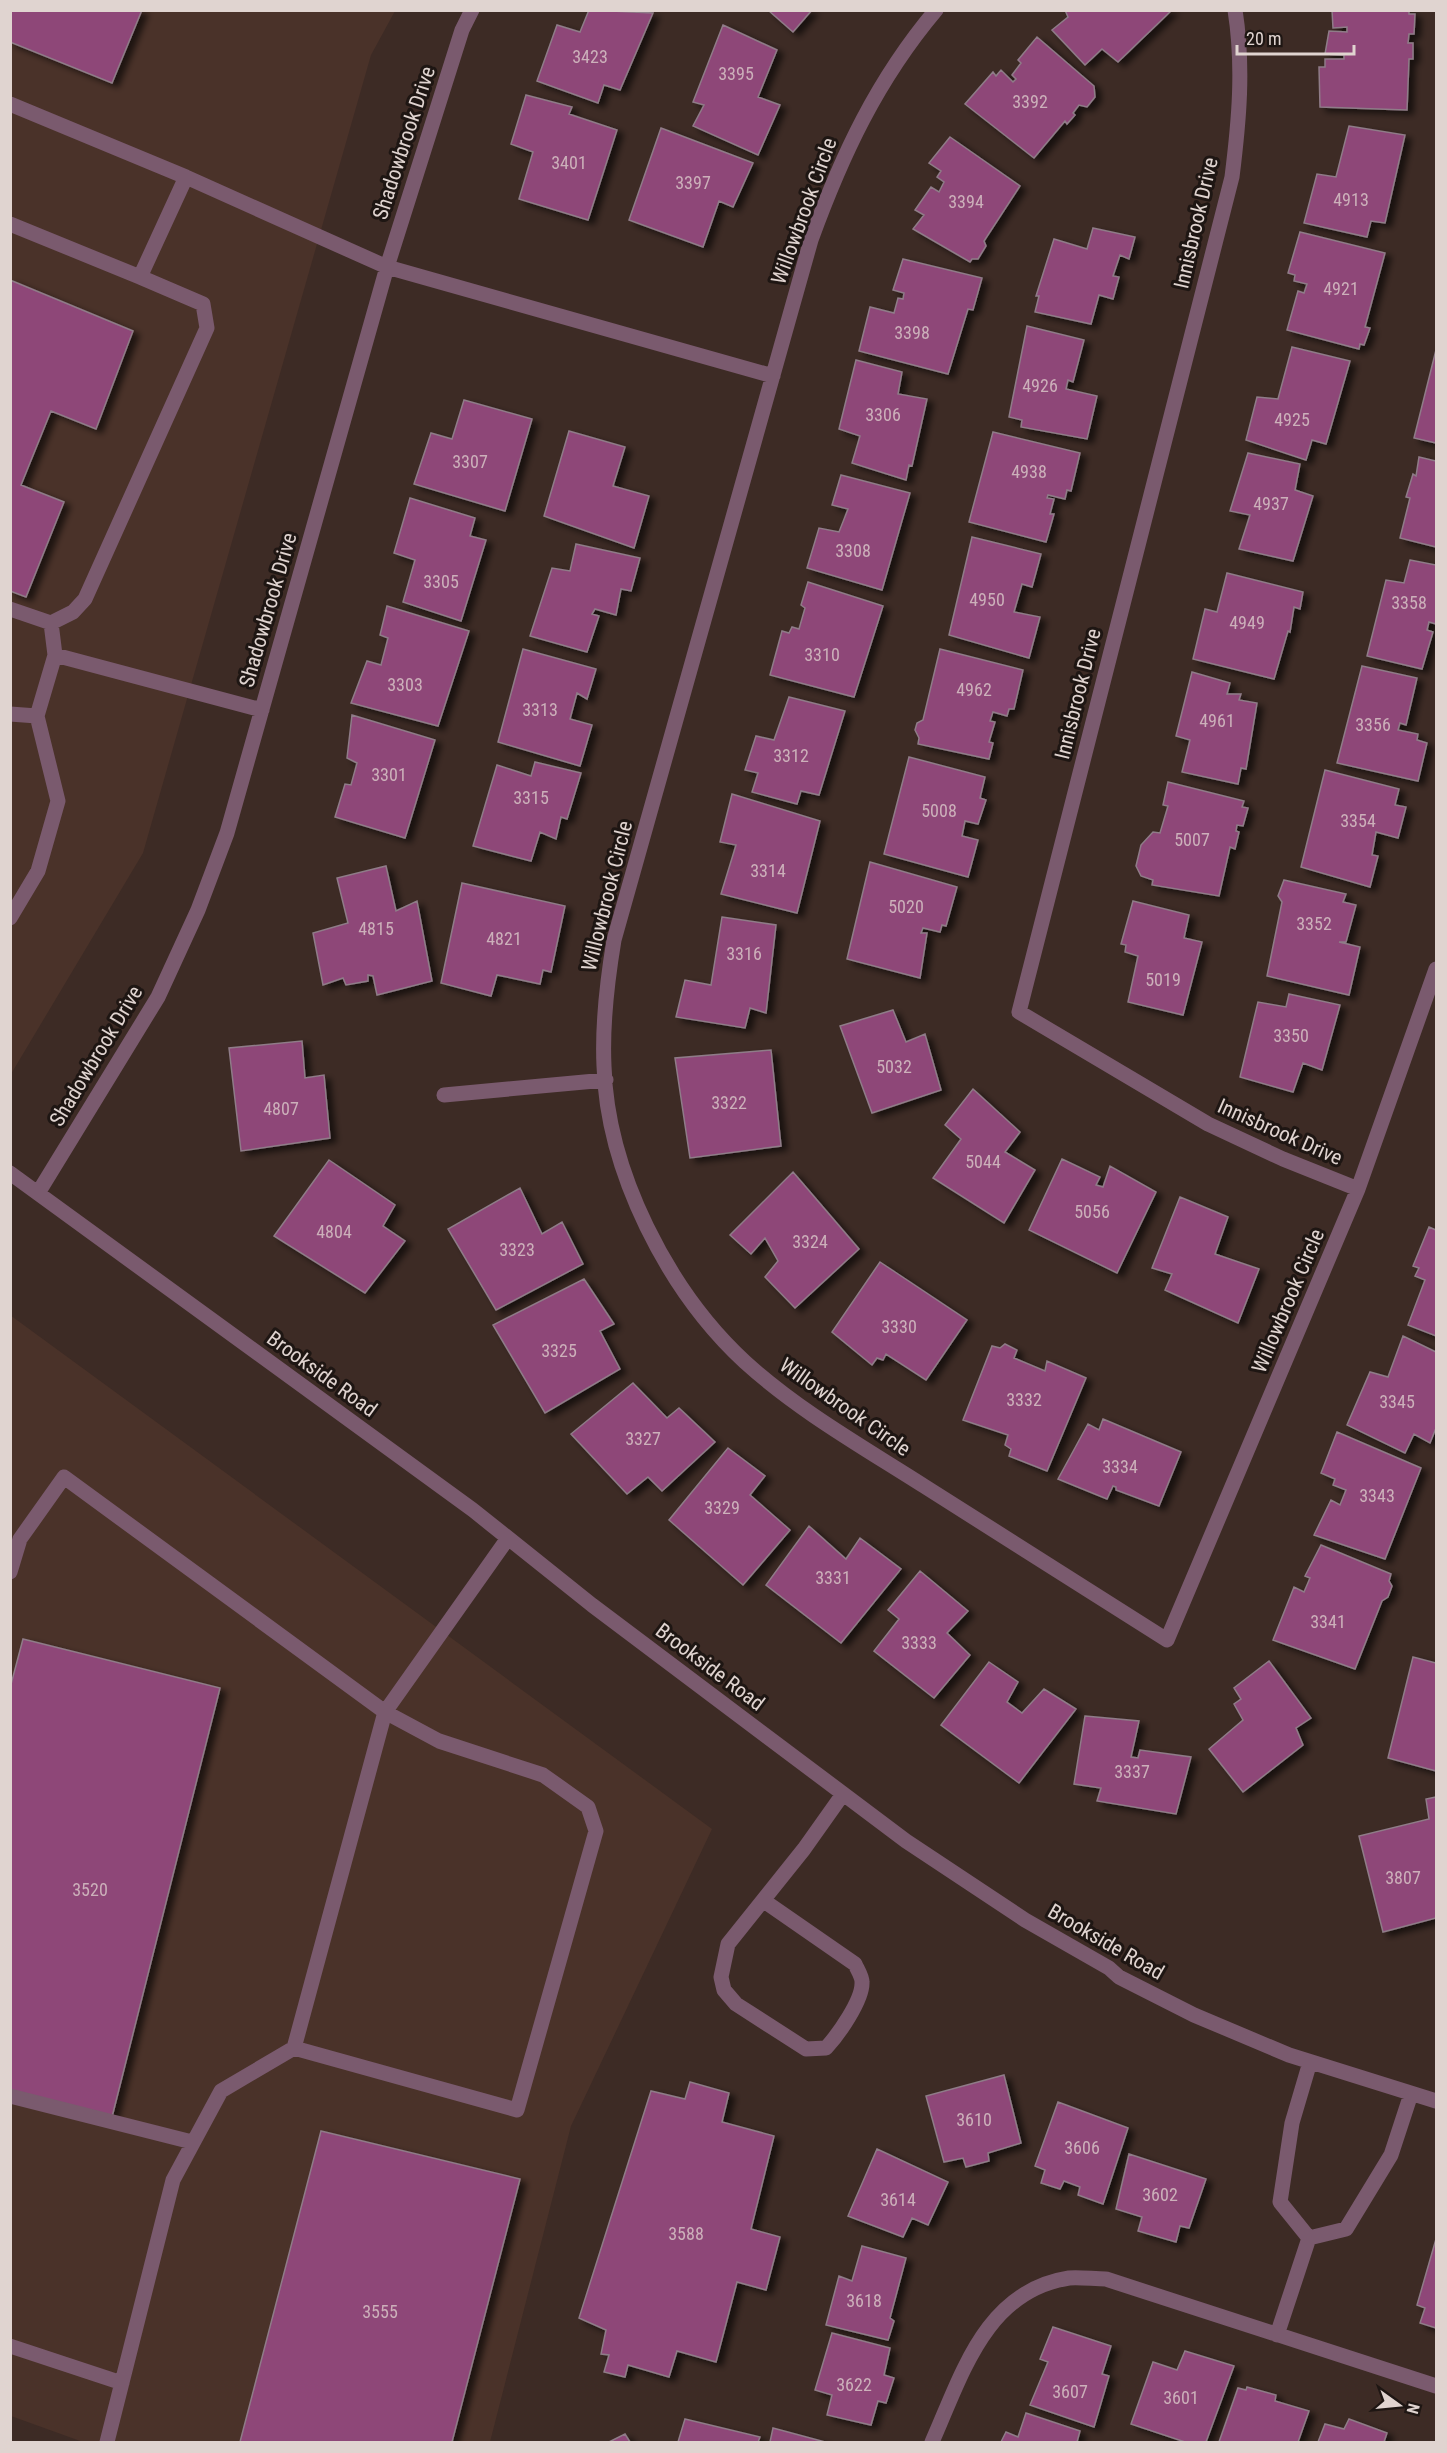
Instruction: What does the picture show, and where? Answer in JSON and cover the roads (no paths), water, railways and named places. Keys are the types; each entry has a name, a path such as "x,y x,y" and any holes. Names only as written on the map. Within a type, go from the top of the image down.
{"street":[{"name":"Shadowbrook Drive","path":"38,1193 158,997 198,910 227,833 387,267 462,30 472,10"},
{"name":"Willowbrook Circle","path":"936,10 912,39 866,110 833,180 811,240 614,940 605,997 606,1080 614,1137 636,1205 671,1273 710,1324 745,1362 809,1413 1167,1640 1358,1189 1437,969"},
{"name":"Innisbrook Drive","path":"1235,10 1240,42 1240,106 1232,177 1019,1012 1208,1124 1283,1159 1358,1189"},
{"path":"10,104 186,177 387,267 773,376"},
{"path":"140,277 186,177"},
{"path":"10,224 203,304 207,328 85,599 74,612 51,622 10,609"},
{"path":"10,918 38,871 58,801 37,716 54,655 51,622"},
{"path":"54,655 262,710"},
{"path":"10,714 37,716"},
{"path":"444,1095 606,1080"},
{"name":"Brookside Road","path":"10,1173 508,1538 843,1794 926,1854 1025,1920 1109,1968 1119,1977 1194,2015 1310,2062 1437,2102"},
{"path":"10,1572 20,1539 64,1477 385,1712 439,1741 543,1775 588,1807 596,1831 517,2110 294,2048"},
{"path":"107,2442 173,2180 221,2091 294,2048 385,1712 508,1538"},
{"path":"764,1901 855,1964 862,1980 860,1994 837,2037 826,2048 806,2049 736,2004 724,1990 722,1969 728,1944 764,1901 843,1794"},
{"path":"1309,2238 1280,2202 1292,2123 1310,2062"},
{"path":"1309,2238 1346,2229 1391,2155 1411,2094"},
{"path":"10,2096 192,2142"},
{"path":"1277,2335 1309,2238"},
{"path":"932,2442 973,2349 984,2331 1005,2307 1032,2289 1070,2278 1106,2279 1437,2386"},
{"path":"10,2346 122,2383"}]}
